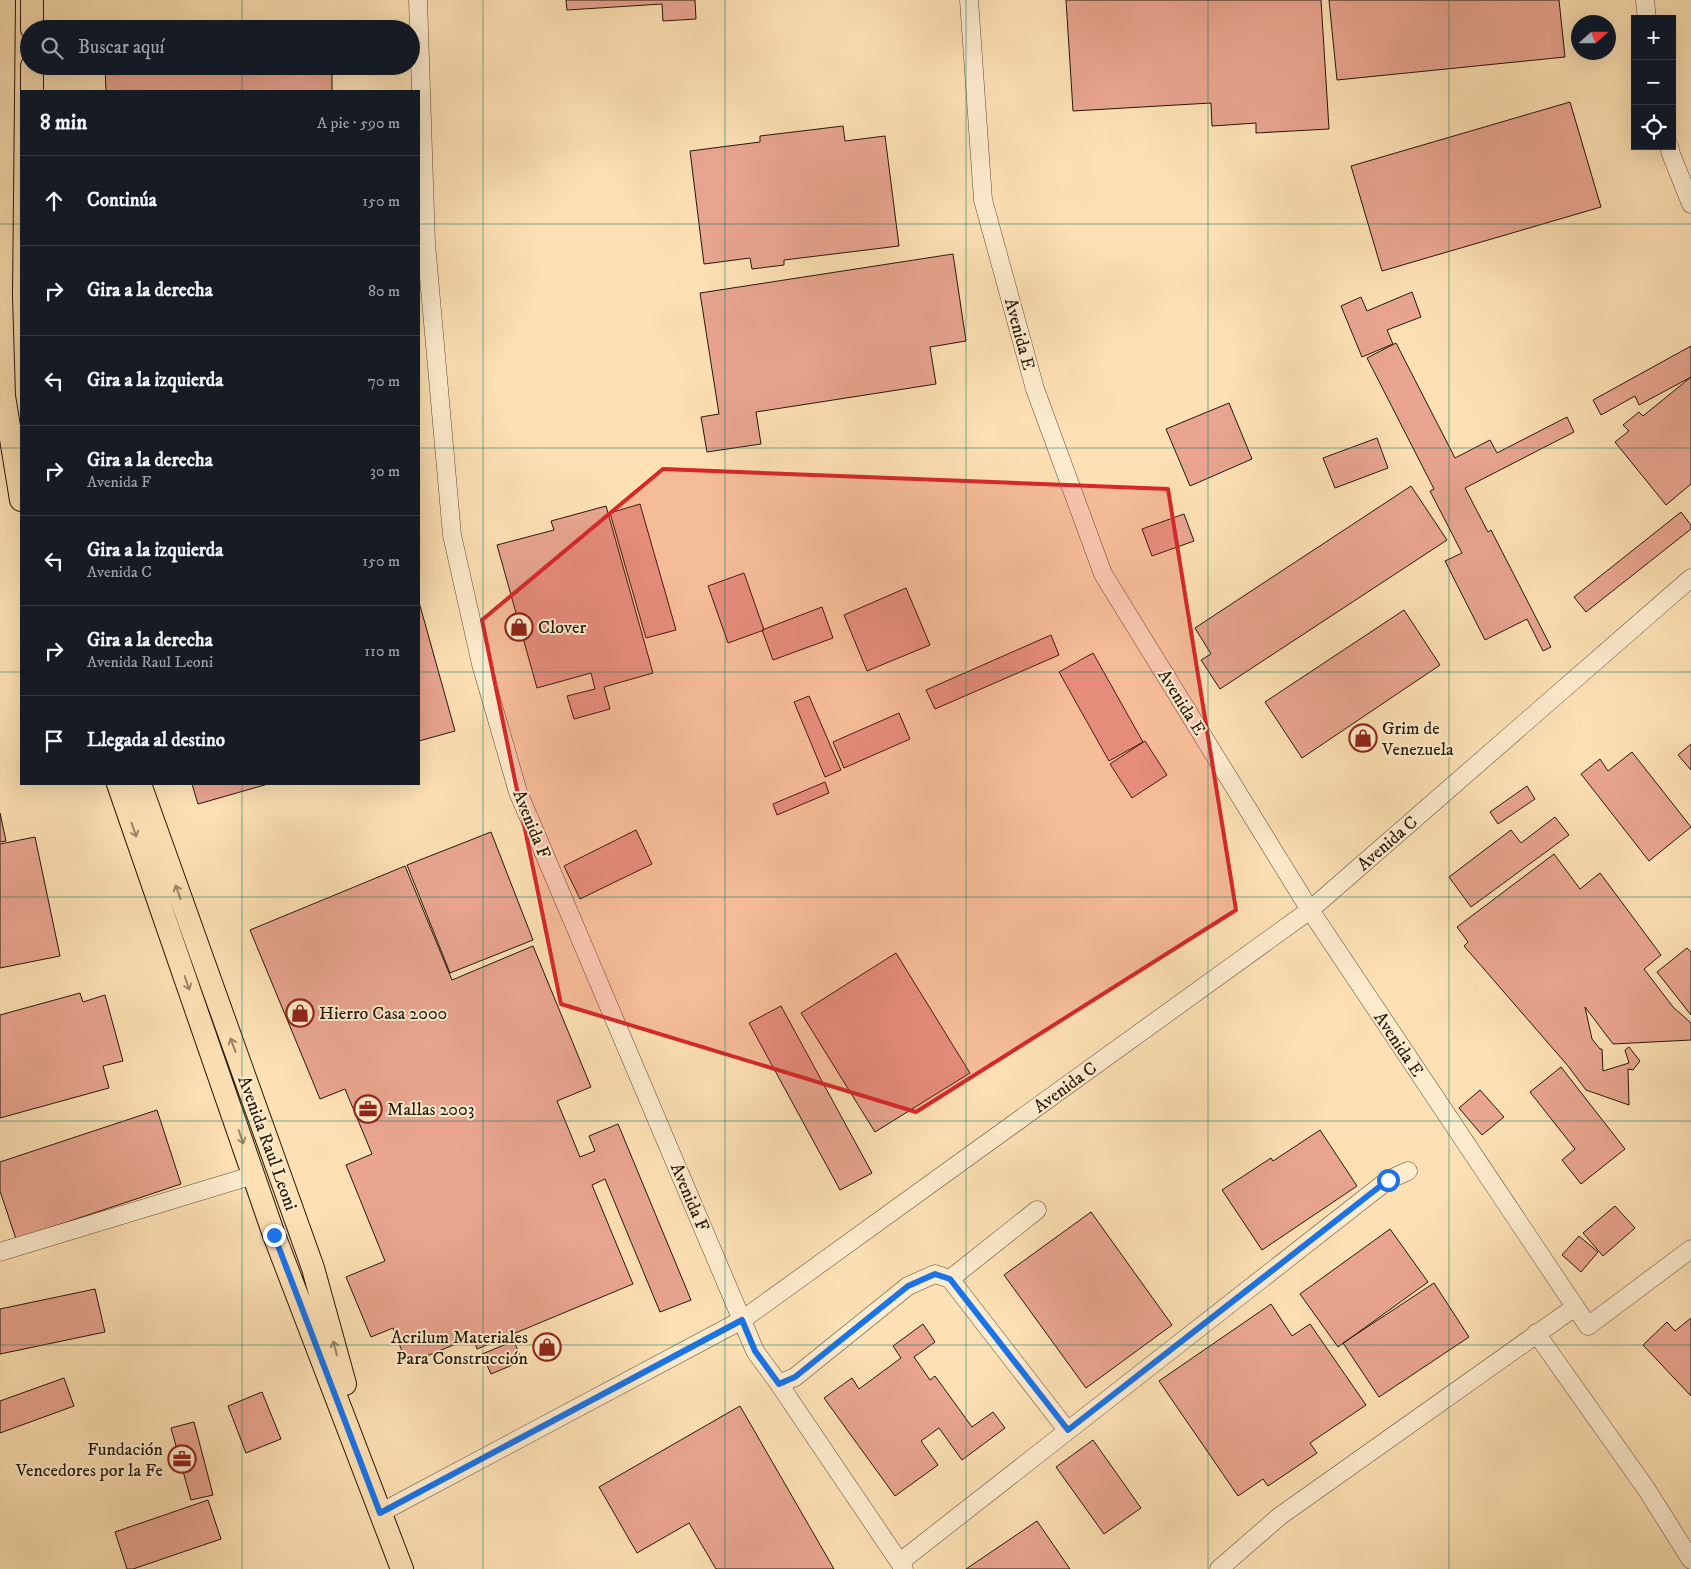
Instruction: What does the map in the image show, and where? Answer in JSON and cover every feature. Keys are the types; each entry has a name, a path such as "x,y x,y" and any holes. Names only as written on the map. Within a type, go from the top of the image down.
{"main road":[{"path":"4,0 1,234 4,396 20,494"},
{"path":"32,0 32,20"},
{"path":"32,75 32,90"},
{"name":"Avenida Raul Leoni","path":"118,785 274,1235 380,1513"},
{"name":"Avenida Raul Leoni","path":"140,785 313,1268 380,1513"},
{"path":"380,1513 402,1569"}],"street":[{"name":"Avenida F","path":"418,0 419,20"},
{"name":"Avenida E","path":"969,0 983,200 1034,388 1103,574 1310,910 1588,1326 1691,1249"},
{"path":"1645,0 1647,15"},
{"name":"Avenida F","path":"420,61 426,244 452,535 481,664 518,792 755,1351 902,1566"},
{"path":"1670,150 1691,204"},
{"name":"Avenida C","path":"380,1513 742,1320 1310,910 1691,578"},
{"path":"902,1566 1068,1430 1388,1180 1408,1171"},
{"path":"0,1252 254,1175"},
{"path":"950,1279 1037,1210"},
{"path":"779,1384 795,1377 908,1286 935,1274 950,1279 1068,1430"},
{"path":"1219,1569 1280,1516 1575,1306"},
{"path":"1536,1333 1647,1490 1691,1560"}],"highlighted area":[{"path":"663,469 1168,489 1236,910 916,1112 561,1004 482,620"}],"building":[{"path":"566,0 695,0 696,19 663,21 662,4 567,10"},
{"path":"1066,0 1321,0 1329,129 1256,133 1256,123 1212,126 1211,103 1073,111"},
{"path":"1329,0 1559,0 1565,57 1337,80"},
{"path":"105,75 332,75 332,90 106,90"},
{"path":"1570,102 1601,207 1382,271 1351,166"},
{"path":"843,126 845,141 885,136 899,246 784,260 784,265 752,269 750,258 704,264 690,151 760,142 760,136"},
{"path":"953,254 966,341 930,347 936,384 756,412 761,444 707,452 701,417 719,414 700,293"},
{"path":"1412,292 1421,317 1387,330 1393,344 1362,357 1341,306 1361,297 1367,311"},
{"path":"1396,343 1455,458 1490,440 1497,453 1567,417 1574,432 1465,488 1488,532 1491,530 1551,647 1543,651 1527,619 1485,640 1445,561 1462,553 1430,491 1434,489 1367,358"},
{"path":"1691,346 1691,377 1639,405 1635,396 1601,415 1593,400"},
{"path":"1691,377 1691,484 1666,505 1615,442 1629,431 1623,425 1639,412 1643,416"},
{"path":"1229,403 1252,459 1190,486 1166,429"},
{"path":"1377,438 1388,468 1335,488 1323,458"},
{"path":"1411,486 1447,540 1220,689 1201,660 1211,654 1195,628"},
{"path":"640,504 676,630 646,638 610,513"},
{"path":"606,506 653,673 604,687 610,709 574,719 567,696 595,689 591,673 537,688 497,545 554,530 551,521"},
{"path":"1681,512 1691,525 1691,529 1586,612 1574,597"},
{"path":"1184,514 1194,541 1152,556 1142,529"},
{"path":"744,573 764,630 728,643 708,586"},
{"path":"906,588 930,645 867,671 844,615"},
{"path":"420,606 455,731 420,741"},
{"path":"822,607 833,638 773,660 762,630"},
{"path":"1404,610 1440,665 1302,758 1265,702"},
{"path":"1051,635 1059,655 935,709 926,690"},
{"path":"1093,653 1143,742 1109,761 1059,672"},
{"path":"809,696 841,770 825,777 794,702"},
{"path":"899,713 910,739 844,768 833,742"},
{"path":"1145,741 1167,775 1132,798 1110,764"},
{"path":"1691,744 1691,770 1678,755"},
{"path":"1632,752 1691,827 1649,861 1581,774 1600,759 1608,771"},
{"path":"825,782 829,793 777,815 773,804"},
{"path":"192,785 264,785 198,804"},
{"path":"1527,786 1535,799 1498,824 1490,812"},
{"path":"0,813 6,841 0,842"},
{"path":"1555,817 1569,835 1471,907 1449,877 1511,830 1521,843"},
{"path":"636,830 652,864 580,899 564,866"},
{"path":"491,832 533,940 450,973 407,865"},
{"path":"35,837 60,956 0,968 0,844"},
{"path":"1554,854 1580,889 1600,873 1661,955 1644,969 1673,1007 1691,1023 1691,1040 1613,1044 1585,1007 1592,1039 1602,1049 1603,1071 1629,1063 1625,1050 1629,1047 1640,1061 1633,1070 1628,1069 1629,1105 1586,1090 1568,1066 1464,946 1468,942 1457,927"},
{"path":"405,866 452,980 533,946 591,1087 557,1101 580,1157 595,1151 589,1136 618,1124 691,1300 660,1312 605,1179 592,1185 633,1284 477,1349 473,1337 407,1364 393,1328 371,1337 346,1277 385,1261 346,1165 372,1154 345,1089 320,1099 250,930"},
{"path":"1687,948 1691,952 1691,1015 1657,972"},
{"path":"896,953 970,1073 875,1132 801,1013"},
{"path":"80,993 83,1002 105,995 123,1061 103,1066 109,1088 0,1118 0,1015"},
{"path":"781,1006 872,1173 840,1190 749,1023"},
{"path":"1561,1067 1625,1149 1581,1184 1562,1160 1575,1149 1530,1092"},
{"path":"1480,1090 1504,1117 1482,1135 1459,1108"},
{"path":"157,1110 181,1184 16,1239 0,1191 0,1162"},
{"path":"1320,1130 1357,1186 1262,1250 1222,1190 1271,1158 1273,1161"},
{"path":"1615,1206 1635,1228 1603,1256 1583,1233"},
{"path":"1091,1212 1172,1325 1086,1388 1004,1275"},
{"path":"1390,1229 1428,1282 1338,1347 1300,1294"},
{"path":"1579,1236 1598,1252 1581,1272 1562,1255"},
{"path":"1434,1283 1469,1337 1379,1397 1343,1343"},
{"path":"95,1289 105,1332 0,1354 0,1309"},
{"path":"1271,1304 1292,1336 1310,1324 1366,1405 1310,1443 1317,1453 1268,1486 1263,1479 1238,1496 1159,1381"},
{"path":"1691,1318 1691,1396 1643,1345 1667,1322 1675,1331"},
{"path":"923,1324 935,1342 914,1357 930,1380 935,1376 972,1427 993,1412 1005,1428 962,1460 939,1428 921,1441 938,1465 895,1496 824,1398 852,1378 859,1389 901,1358 893,1346"},
{"path":"514,1341 522,1361 491,1374 482,1354"},
{"path":"64,1378 74,1406 0,1433 0,1401"},
{"path":"262,1392 281,1439 246,1453 228,1406"},
{"path":"740,1406 834,1569 716,1569 689,1523 637,1553 599,1487"},
{"path":"194,1422 213,1495 191,1500 171,1428"},
{"path":"1093,1440 1141,1508 1104,1534 1056,1467"},
{"path":"208,1500 221,1539 133,1569 127,1569 115,1532"},
{"path":"1037,1521 1070,1569 966,1569"}],"place":[{"name":"Clover","path":"519,627"},
{"name":"Grim de Venezuela","path":"1363,738"},
{"name":"Hierro Casa 2000","path":"300,1013"},
{"name":"Mallas 2003","path":"368,1109"},
{"name":"Acrilum Materiales Para Construcción","path":"547,1347"},
{"name":"Fundación Vencedores por la Fe","path":"182,1459"}],"route":[{"path":"274,1235 380,1513 742,1320 755,1351 779,1384 795,1377 908,1286 935,1274 950,1279 1068,1430 1388,1180"}]}
